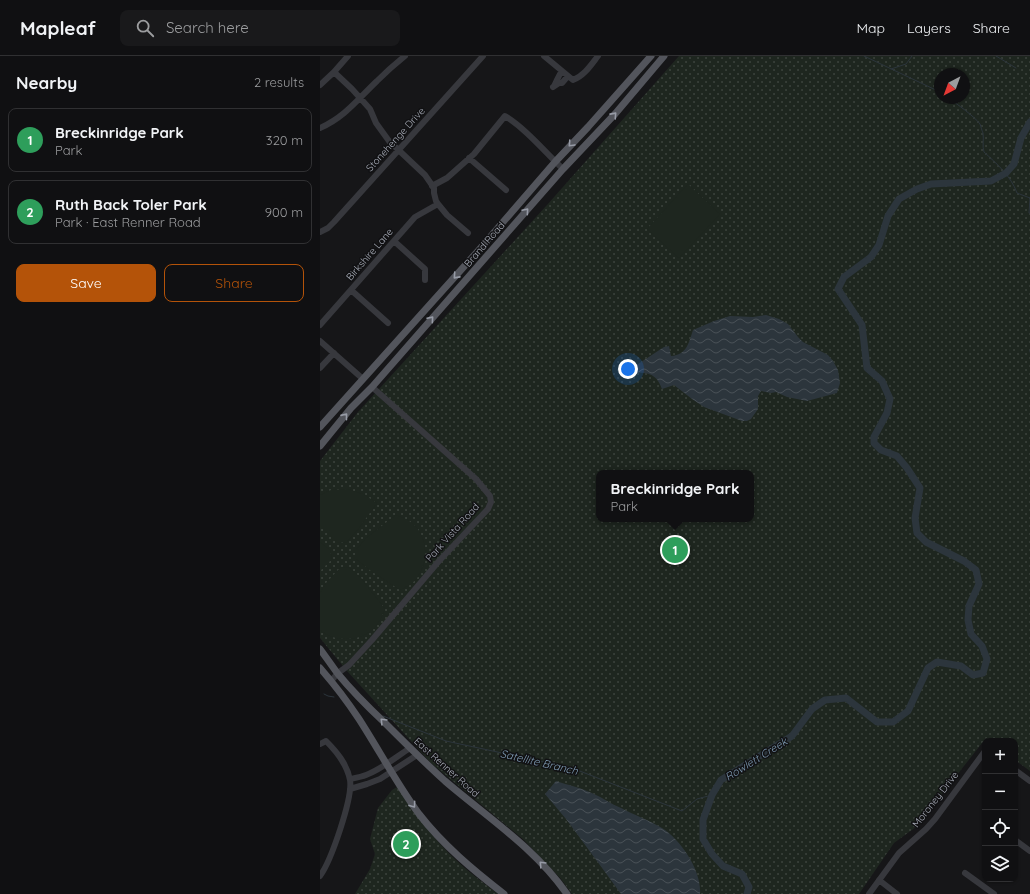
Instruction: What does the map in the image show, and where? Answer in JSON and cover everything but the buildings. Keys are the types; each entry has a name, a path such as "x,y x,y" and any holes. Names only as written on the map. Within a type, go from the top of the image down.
{"main road":[{"name":"Brand Road","path":"320,426 478,251 555,162 652,56"},
{"name":"Brand Road","path":"320,446 351,408 372,387 563,169 615,114 664,56"},
{"path":"363,379 372,387"},
{"name":"East Renner Road","path":"320,649 338,673 417,755 530,852 552,875 567,894"},
{"path":"320,668 359,719 391,772 417,810 435,832 467,864 504,894"}],"street":[{"path":"320,85 348,56"},
{"path":"320,128 330,124 346,112 376,81 405,56"},
{"name":"Stonehenge Drive","path":"320,232 328,228 334,222 483,56"},
{"path":"544,56 572,80 584,73 598,56"},
{"path":"562,71 553,87 562,82 568,76"},
{"path":"334,72 352,88 370,109 376,123 389,141 425,175 434,188 436,201 447,215 468,233"},
{"path":"432,186 447,178 474,154 505,116 511,119 563,169"},
{"path":"469,158 506,190"},
{"name":"Birkshire Lane","path":"320,325 415,217 438,204"},
{"path":"394,241 425,269 425,280"},
{"path":"351,290 388,324"},
{"path":"320,341 363,379"},
{"path":"320,368 334,353"},
{"name":"Park Vista Road","path":"331,681 338,673 349,665 372,640 439,561 488,508 490,502 490,496 473,477 372,387"},
{"path":"320,876 325,870 336,840 348,803 350,789 350,779 344,763 336,752 323,742"},
{"path":"350,779 364,776 410,748"},
{"path":"350,789 380,780 417,755"},
{"name":"Moroney Drive","path":"869,894 899,853 935,819 982,755"},
{"path":"1018,772 1030,781"},
{"path":"364,776 367,784"},
{"path":"1018,842 1030,851"},
{"path":"965,873 994,894"},
{"path":"879,880 898,894"}],"shaded area":[{"path":"679,56 1030,56 1030,771 1018,762 1018,738 982,738 982,743 916,827 894,843 859,894 572,894 561,879 524,840 431,763 347,671 320,638 320,461 358,412 547,205"},
{"path":"688,184 720,214 679,258 647,229"},
{"path":"347,489 363,494 377,503 347,542 338,543 320,525 320,495 331,490"},
{"path":"396,515 412,523 417,528 424,542 425,550 425,558 421,572 411,584 400,590 356,559 356,550 366,538"},
{"path":"320,542 330,550 332,559 320,571"},
{"path":"348,567 361,578 385,609 378,623 372,630 360,637 346,639 332,637 320,630 320,593 326,583 340,568"},
{"path":"397,787 419,819 450,855 498,894 355,894 370,869 375,854 370,839 378,808 392,790"}],"water":[{"path":"766,315 779,319 788,324 803,342 828,355 838,370 840,383 837,393 807,401 787,397 776,392 771,393 761,391 758,396 758,409 751,419 742,421 704,407 674,385 662,389 657,379 650,374 630,372 635,366 664,347 669,346 671,356 681,353 686,347 693,330 714,321 730,316 753,317"},
{"path":"556,781 594,794 657,825 669,833 683,848 694,866 700,885 700,894 621,894 566,819 545,794"}],"waterway":[{"path":"864,56 934,89"},
{"path":"891,69 906,64 912,56"},
{"path":"996,56 1016,68"},
{"path":"956,104 978,121 983,133 984,152 999,166 1011,181 1017,193 1030,198 1030,213"},
{"name":"Rowlett Creek","path":"747,894 749,887 742,874 723,866 712,854 703,839 703,820 712,795 721,780 792,736 812,709 825,700 846,698 877,722 893,722 908,711 928,668 937,662 961,666 973,675 983,673 987,659 982,646 971,634 968,620 969,606 979,584 976,570 964,561 926,542 917,533 915,518 920,488 897,456 881,450 874,443 874,437 887,413 890,399 882,381 867,368 862,325 838,289 844,277 871,257 879,245 888,216 899,199 917,189 931,184 991,181 1006,173 1014,164 1021,138 1030,122"},
{"name":"Satellite Branch","path":"324,694 334,697"},
{"name":"Satellite Branch","path":"383,716 446,741 572,768 682,811 697,799 712,795"}],"place":[{"name":"Breckinridge Park","path":"675,550"},
{"name":"Ruth Back Toler Park","path":"406,844"}]}
